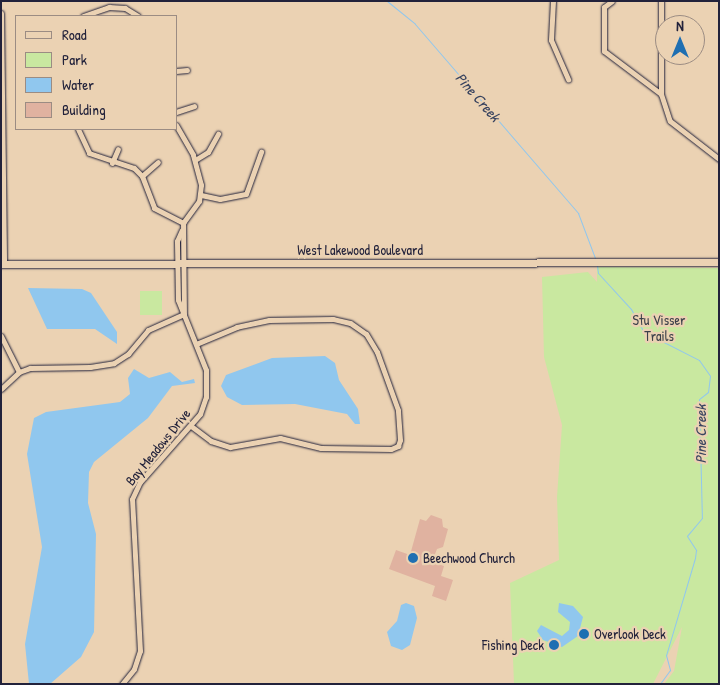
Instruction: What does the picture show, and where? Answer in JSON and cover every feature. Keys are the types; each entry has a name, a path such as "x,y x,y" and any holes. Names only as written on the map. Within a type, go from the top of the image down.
{"street":[{"path":"553,1 551,40 568,79"},
{"path":"612,1 605,3 604,46 611,58 662,94"},
{"path":"661,1 662,94 670,122 719,159"},
{"path":"87,15 109,7 125,8 136,15"},
{"path":"1,13 2,264"},
{"path":"178,71 187,70"},
{"path":"178,111 194,106"},
{"path":"78,130 89,153 112,163 134,168 142,176 154,208 182,223 201,195 195,160 178,129"},
{"path":"195,160 208,152 218,134"},
{"path":"112,163 118,149"},
{"path":"201,195 220,199 246,194 261,152"},
{"path":"142,176 158,162"},
{"name":"Bay Meadows Drive","path":"122,684 134,669 140,651 132,498 140,482 191,426 204,405 208,384 196,344 184,314 181,263 182,223"},
{"name":"West Lakewood Boulevard","path":"2,264 719,262"},
{"path":"1,389 19,372 107,365 128,354 148,330 184,314"},
{"path":"191,426 211,441 230,447 280,438 321,448 398,446 398,410 379,357 369,338 350,323 333,319 269,320 237,327 196,344"},
{"path":"1,336 19,372"}],"green space":[{"name":"Stu Visser Trails","path":"597,267 719,268 719,684 664,684 674,671 682,627 653,684 514,684 510,583 559,560 557,497 562,425 544,357 542,277 588,272 597,282"},
{"path":"140,291 162,291 162,315 140,315"}],"water":[{"path":"28,288 82,289 91,293 117,332 117,344 95,329 47,329"},
{"path":"325,356 335,363 339,380 358,409 360,424 355,424 347,414 295,404 242,405 227,397 221,386 226,375 272,358"},
{"path":"134,369 149,378 170,372 182,382 194,379 195,383 172,386 148,418 94,462 89,472 88,503 96,534 94,632 81,657 50,684 29,684 25,644 42,547 27,454 34,418 46,412 120,402 130,394 128,378"},
{"path":"406,603 414,606 417,618 410,645 402,650 391,646 387,632 397,621 401,605"},
{"path":"559,603 573,606 583,617 578,636 562,647 543,640 537,631 541,625 562,636 569,630 570,622 558,612"}],"building":[{"name":"Beechwood Church","path":"431,515 442,519 443,527 448,529 443,547 437,549 432,562 444,566 441,576 453,580 446,601 432,596 435,586 389,569 396,550 410,555 420,519 426,521"}],"waterway":[{"name":"Pine Creek","path":"387,1 415,24 578,213 595,258"},
{"name":"Pine Creek","path":"597,265 598,273 631,309 644,332 699,360 710,376 708,392 699,399 702,518 687,536 696,550 695,558 666,655 670,670 660,684"}],"place":[{"name":"Beechwood Church","path":"413,558"},
{"name":"Overlook Deck","path":"584,634"},
{"name":"Fishing Deck","path":"554,645"}]}
